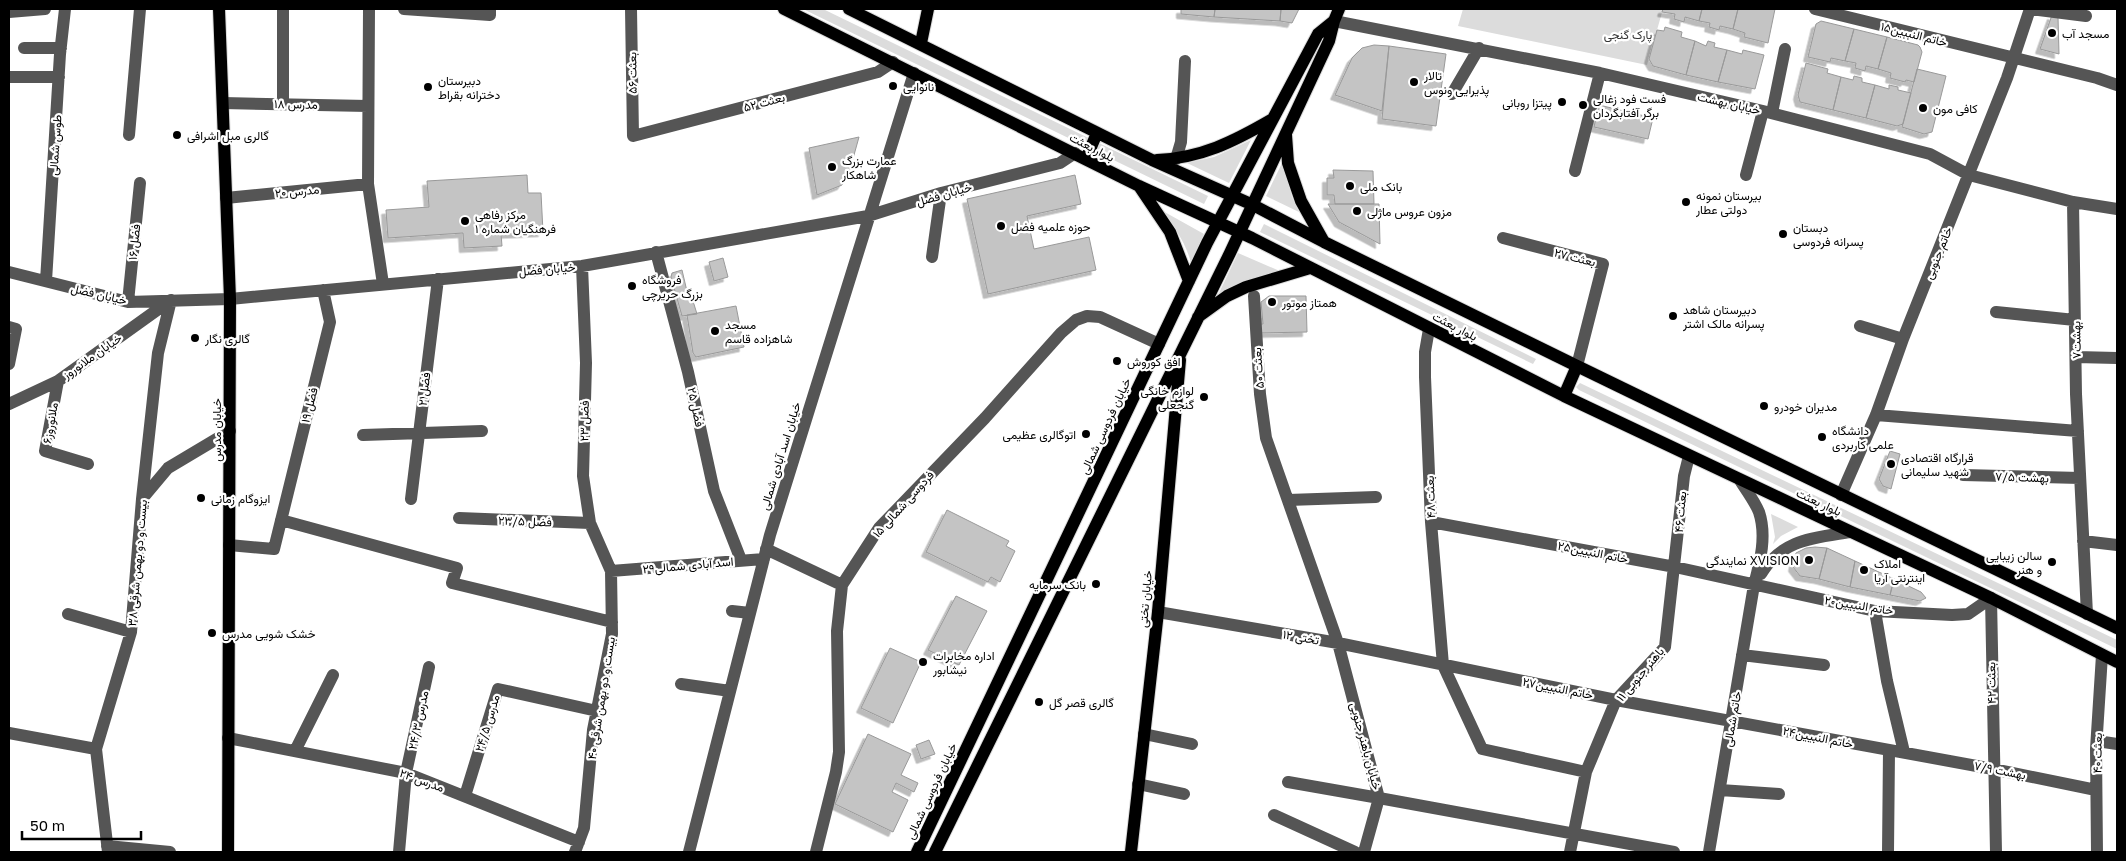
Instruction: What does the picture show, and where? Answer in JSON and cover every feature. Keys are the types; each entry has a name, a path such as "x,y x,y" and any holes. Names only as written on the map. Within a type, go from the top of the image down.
{"main road":[{"name":"خیابان مدرس","path":"219,9 230,298 228,852"},
{"name":"بلوار بعثت","path":"784,9 1139,186 1238,232 1564,396 1741,482 1991,598 2117,662"},
{"name":"بلوار بعثت","path":"849,9 1152,160 1253,205 1324,242 1840,495 2117,628"},
{"path":"921,44 928,9"},
{"name":"خیابان فردوسی شمالی","path":"1238,232 1253,205 1329,41 1334,21 1340,9"},
{"name":"خیابان فردوسی شمالی","path":"917,852 1217,223 1318,34 1334,21"},
{"path":"1152,160 1176,159 1202,154 1238,139 1271,120"},
{"path":"1080,156 1097,133"},
{"path":"1286,133 1288,164 1301,201 1324,242"},
{"path":"1139,186 1170,232 1189,281"},
{"path":"935,852 1238,232"},
{"path":"1196,318 1227,296 1246,287 1310,268"},
{"name":"خیابان تختی","path":"1131,852 1158,612 1182,347"},
{"path":"1564,396 1577,366"}],"street":[{"path":"9,12 45,9"},
{"name":"طوس شمالی","path":"46,281 65,9"},
{"path":"128,135 140,9"},
{"path":"283,9 283,103"},
{"path":"369,9 368,184 383,284"},
{"path":"404,9 490,12"},
{"name":"بعثت ۵۶","path":"631,9 633,136"},
{"name":"خاتم النببین۱۵","path":"1815,9 2097,78 2117,85"},
{"path":"2030,9 2086,16"},
{"name":"خاتم جنوبی","path":"1840,495 1876,416 1903,339 2014,58 2030,9"},
{"name":"خیابان بهشت","path":"1334,21 1600,73 1767,112 1930,154 1969,175 2072,202 2117,209"},
{"path":"24,48 61,48"},
{"path":"1452,94 1479,48"},
{"path":"1746,175 1785,49"},
{"path":"1176,159 1181,142 1185,61"},
{"name":"بعثت ۵۲","path":"633,136 878,72 893,62"},
{"name":"خیابان اسد آبادی شمالی","path":"689,852 765,554 854,268 868,216 914,73"},
{"path":"1575,171 1600,73"},
{"path":"9,77 59,77"},
{"name":"مدرس ۱۸","path":"223,103 368,106"},
{"name":"خیابان فضل","path":"9,272 128,302 230,298 582,266 868,216 1080,156"},
{"name":"فضل ۱۶","path":"128,302 140,183"},
{"name":"مدرس ۲۰","path":"226,198 368,184"},
{"path":"932,257 941,194"},
{"name":"بهشت۷","path":"2072,202 2078,431 2087,614"},
{"name":"بعثت ۲۷","path":"1503,238 1603,264 1577,366"},
{"name":"فضل ۲۵","path":"656,252 688,372 714,491 741,560"},
{"name":"فضل ۲۳","path":"582,266 586,353 583,476 590,524 611,571"},
{"name":"فضل۲۱","path":"411,499 438,279"},
{"name":"فضل ۱۹","path":"229,545 274,549 330,322 323,290"},
{"name":"بعثت ۵۰","path":"1254,296 1260,394 1266,438"},
{"name":"خیابان ملانوروز","path":"9,404 58,381 171,300"},
{"name":"بیست و دو بهمن شرقی ۳۸","path":"108,849 96,749 131,632 142,499 158,353 171,300"},
{"path":"1996,312 2075,320"},
{"name":"فردوسی شمالی ۱۵","path":"816,852 836,772 839,752 837,631 842,585 879,528 900,504 985,418 1070,324 1082,317 1100,316 1159,344"},
{"path":"1860,326 1903,339"},
{"path":"9,327 16,329 9,364"},
{"name":"بعثت ۴۸","path":"1429,328 1425,352 1425,377 1431,522 1443,665"},
{"path":"2076,357 2117,358"},
{"name":"ملانوروز۶","path":"58,381 45,452 88,464"},
{"path":"1876,416 2078,431"},
{"path":"142,499 168,468 230,431"},
{"path":"363,435 482,431"},
{"name":"خیابان باهنر جنوبی","path":"1266,438 1338,643 1379,798 1674,852"},
{"name":"بعثت ۴۶","path":"1675,567 1684,476 1689,456"},
{"name":"بهشت ۷/۵","path":"1963,475 2080,478"},
{"name":"خاتم شمالی","path":"1708,852 1754,585 1761,559 1761,525 1758,512 1741,482"},
{"path":"1288,500 1376,497"},
{"name":"فضل ۲۳/۵","path":"460,518 590,524"},
{"path":"281,520 458,568 452,583 612,622"},
{"name":"خاتم النبیین۲۵","path":"1431,522 1675,567 1754,585"},
{"path":"1754,585 1768,562 1782,549 1812,538 1850,532"},
{"path":"2083,541 2117,545"},
{"path":"765,554 842,585"},
{"name":"اسد آبادی شمالی۲۹","path":"611,571 741,560 765,554"},
{"name":"باهنر جنوبی ۱۱","path":"1570,852 1586,772 1616,700 1665,647 1675,567"},
{"name":"بیست و دو بهمن شرقی ۴۰","path":"577,847 584,828 592,730 612,634 611,571"},
{"name":"خاتم النبیین۲۰","path":"1754,585 1875,611 1968,614 1991,598"},
{"name":"بعثت ۴۲","path":"1991,598 1996,852"},
{"path":"732,611 750,613"},
{"path":"1875,611 1887,681 1904,752"},
{"name":"تختی ۱۲","path":"1158,612 1338,643 1443,665"},
{"path":"68,614 131,632"},
{"path":"1742,655 1824,665"},
{"name":"بعثت ۴۰","path":"2097,852 2097,741 2102,655"},
{"path":"1443,665 1482,749 1586,772"},
{"name":"خاتم النبیین۲۷","path":"1443,665 1616,700 1732,720"},
{"name":"مدرس ۲۴/۳","path":"400,852 406,772 429,667"},
{"path":"295,751 334,675"},
{"path":"681,684 730,691"},
{"name":"مدرس ۲۴/۵","path":"465,796 498,688 597,711"},
{"name":"خاتم النبیین۲۴","path":"1732,720 1889,751 1904,752"},
{"path":"9,733 96,749"},
{"path":"1144,734 1192,744"},
{"name":"مدرس ۲۴","path":"228,738 406,772 465,796 577,847"},
{"path":"2097,741 2117,744"},
{"path":"1888,852 1889,751"},
{"name":"بهشت ۷/۹","path":"1904,752 2096,790"},
{"path":"1288,782 1379,798 1364,852"},
{"path":"1138,784 1184,794"},
{"path":"1720,790 1779,794"},
{"path":"1274,815 1354,852"},
{"path":"108,849 170,852"}],"green space":[{"path":"803,9 823,9 1208,196 1204,204"},
{"name":"پارک گنجی","path":"1463,9 1663,9 1647,65 1458,26"},
{"path":"1251,140 1229,183 1187,163 1214,157"},
{"path":"1283,161 1292,197 1299,212 1266,196"},
{"path":"1161,210 1204,234 1191,263 1179,235"},
{"path":"1264,224 1536,359 1533,364 1260,232"},
{"path":"1238,253 1282,272 1250,280 1219,293"},
{"path":"1580,383 2117,640 2117,649 1579,390 1576,387"},
{"path":"1771,514 1798,527 1781,536 1773,544 1775,537"}],"building":[{"path":"1181,9 1215,9 1214,17 1181,14"},
{"path":"1215,9 1281,9 1280,21 1214,17"},
{"path":"1281,9 1299,9 1292,23 1280,21"},
{"path":"1663,9 1702,9 1699,21 1685,17 1684,22 1674,19 1675,14 1662,12"},
{"path":"1702,9 1738,9 1733,29 1720,26 1719,30 1709,27 1710,23 1699,21"},
{"path":"1738,9 1775,9 1768,43 1744,37 1745,33 1733,29"},
{"name":"مسجد آب","path":"2052,15 2058,17 2059,54 2040,49"},
{"path":"1821,21 1854,29 1845,61 1831,58 1830,62 1808,57 1816,24"},
{"path":"1665,27 1682,32 1681,37 1695,41 1686,75 1653,66 1649,59 1657,30 1664,31"},
{"path":"1854,29 1887,37 1878,69 1866,66 1865,71 1855,68 1856,63 1845,61"},
{"path":"1887,37 1920,47 1922,52 1914,82 1890,78 1891,73 1878,69"},
{"path":"1695,41 1706,46 1708,41 1715,43 1714,47 1727,50 1718,82 1686,75"},
{"path":"1374,45 1389,46 1382,111 1335,95 1352,58 1362,48"},
{"name":"تالار پذیرایی ونوس","path":"1389,46 1446,54 1436,126 1382,119"},
{"path":"1727,50 1742,54 1743,50 1764,55 1755,89 1718,82"},
{"path":"1806,63 1828,69 1827,73 1841,77 1833,110 1800,102 1798,95"},
{"name":"کافی مون","path":"1917,69 1946,76 1932,132 1924,134 1902,127"},
{"path":"1854,76 1862,78 1862,82 1875,85 1866,118 1833,110 1841,77 1853,80"},
{"path":"1875,85 1889,89 1889,85 1898,87 1898,90 1911,93 1903,124 1897,126 1866,118"},
{"path":"1599,105 1653,118 1648,139 1594,127"},
{"name":"عمارت بزرگ شاهکار","path":"859,137 849,173 842,185 817,195 809,148"},
{"name":"بانک ملی","path":"1333,170 1373,171 1374,204 1335,204 1334,195 1327,195 1327,178 1334,178"},
{"name":"مرکز رفاهی فرهنگیان شماره ۱","path":"527,175 528,193 541,193 543,232 501,234 502,246 464,248 463,233 388,238 386,210 429,207 427,181"},
{"name":"حوزه علمیه فضل","path":"1075,175 1081,204 1027,216 1034,249 1089,237 1096,270 988,294 967,199"},
{"path":"1328,204 1379,204 1380,244 1339,222"},
{"path":"723,258 728,277 714,281 709,262"},
{"path":"682,270 689,300 693,301 697,314 682,316 671,277 672,273"},
{"path":"1269,296 1306,296 1307,332 1260,333 1260,324 1263,324 1261,302"},
{"name":"مسجد شاهزاده قاسم","path":"736,306 744,347 696,357 693,353 687,315"},
{"name":"قرارگاه اقتصادی شهید سلیمانی","path":"1890,451 1900,454 1891,489 1883,486 1879,479"},
{"path":"947,510 1009,541 1006,546 1015,551 1000,582 991,577 988,582 926,552"},
{"name":"نمایندگی XVISION","path":"1806,548 1827,548 1819,579 1800,576 1793,567 1796,553"},
{"path":"1827,548 1855,561 1850,587 1819,579"},
{"name":"املاک اینترنتی آریا","path":"1855,561 1894,579 1890,595 1850,587"},
{"path":"1894,579 1921,592 1926,598 1920,601 1890,595"},
{"path":"956,596 987,611 959,665 928,650"},
{"path":"890,648 921,662 893,723 861,708"},
{"path":"868,734 911,754 901,775 918,783 914,792 896,783 892,792 908,800 893,832 835,804"},
{"path":"929,740 935,754 921,759 916,745"}],"place":[{"name":"مسجد آب","path":"2052,33"},
{"name":"تالار پذیرایی ونوس","path":"1414,82"},
{"name":"نانوایی","path":"893,86"},
{"name":"دبیرستان دخترانه بقراط","path":"428,87"},
{"name":"پیتزا روبانی","path":"1562,102"},
{"name":"فست فود زغالی برگر آفتابگردان","path":"1583,105"},
{"name":"کافی مون","path":"1923,108"},
{"name":"گالری مبل اشرافی","path":"177,135"},
{"name":"عمارت بزرگ شاهکار","path":"832,167"},
{"name":"بانک ملی","path":"1350,186"},
{"name":"بیرستان نمونه دولتی عطار","path":"1686,202"},
{"name":"مزون عروس ماژلی","path":"1357,211"},
{"name":"مرکز رفاهی فرهنگیان شماره ۱","path":"465,221"},
{"name":"حوزه علمیه فضل","path":"1001,226"},
{"name":"دبستان پسرانه فردوسی","path":"1783,234"},
{"name":"فروشگاه بزرگ حریرچی","path":"632,286"},
{"name":"همتاز موتور","path":"1272,302"},
{"name":"دبیرستان شاهد پسرانه مالک اشتر","path":"1673,316"},
{"name":"مسجد شاهزاده قاسم","path":"715,331"},
{"name":"گالری نگار","path":"195,338"},
{"name":"افق کوروش","path":"1117,361"},
{"name":"لوازم خانگی گنجعلی","path":"1204,397"},
{"name":"مدیران خودرو","path":"1764,406"},
{"name":"اتوگالری عظیمی","path":"1086,434"},
{"name":"دانشگاه علمی کاربردی","path":"1822,437"},
{"name":"قرارگاه اقتصادی شهید سلیمانی","path":"1891,464"},
{"name":"ایزوگام زمانی","path":"201,498"},
{"name":"نمایندگی XVISION","path":"1809,560"},
{"name":"سالن زیبایی و هنر","path":"2052,562"},
{"name":"املاک اینترنتی آریا","path":"1864,570"},
{"name":"بانک سرمایه","path":"1096,584"},
{"name":"خشک شویی مدرس","path":"212,633"},
{"name":"اداره مخابرات نیشابور","path":"923,662"},
{"name":"گالری قصر گل","path":"1039,702"}]}
